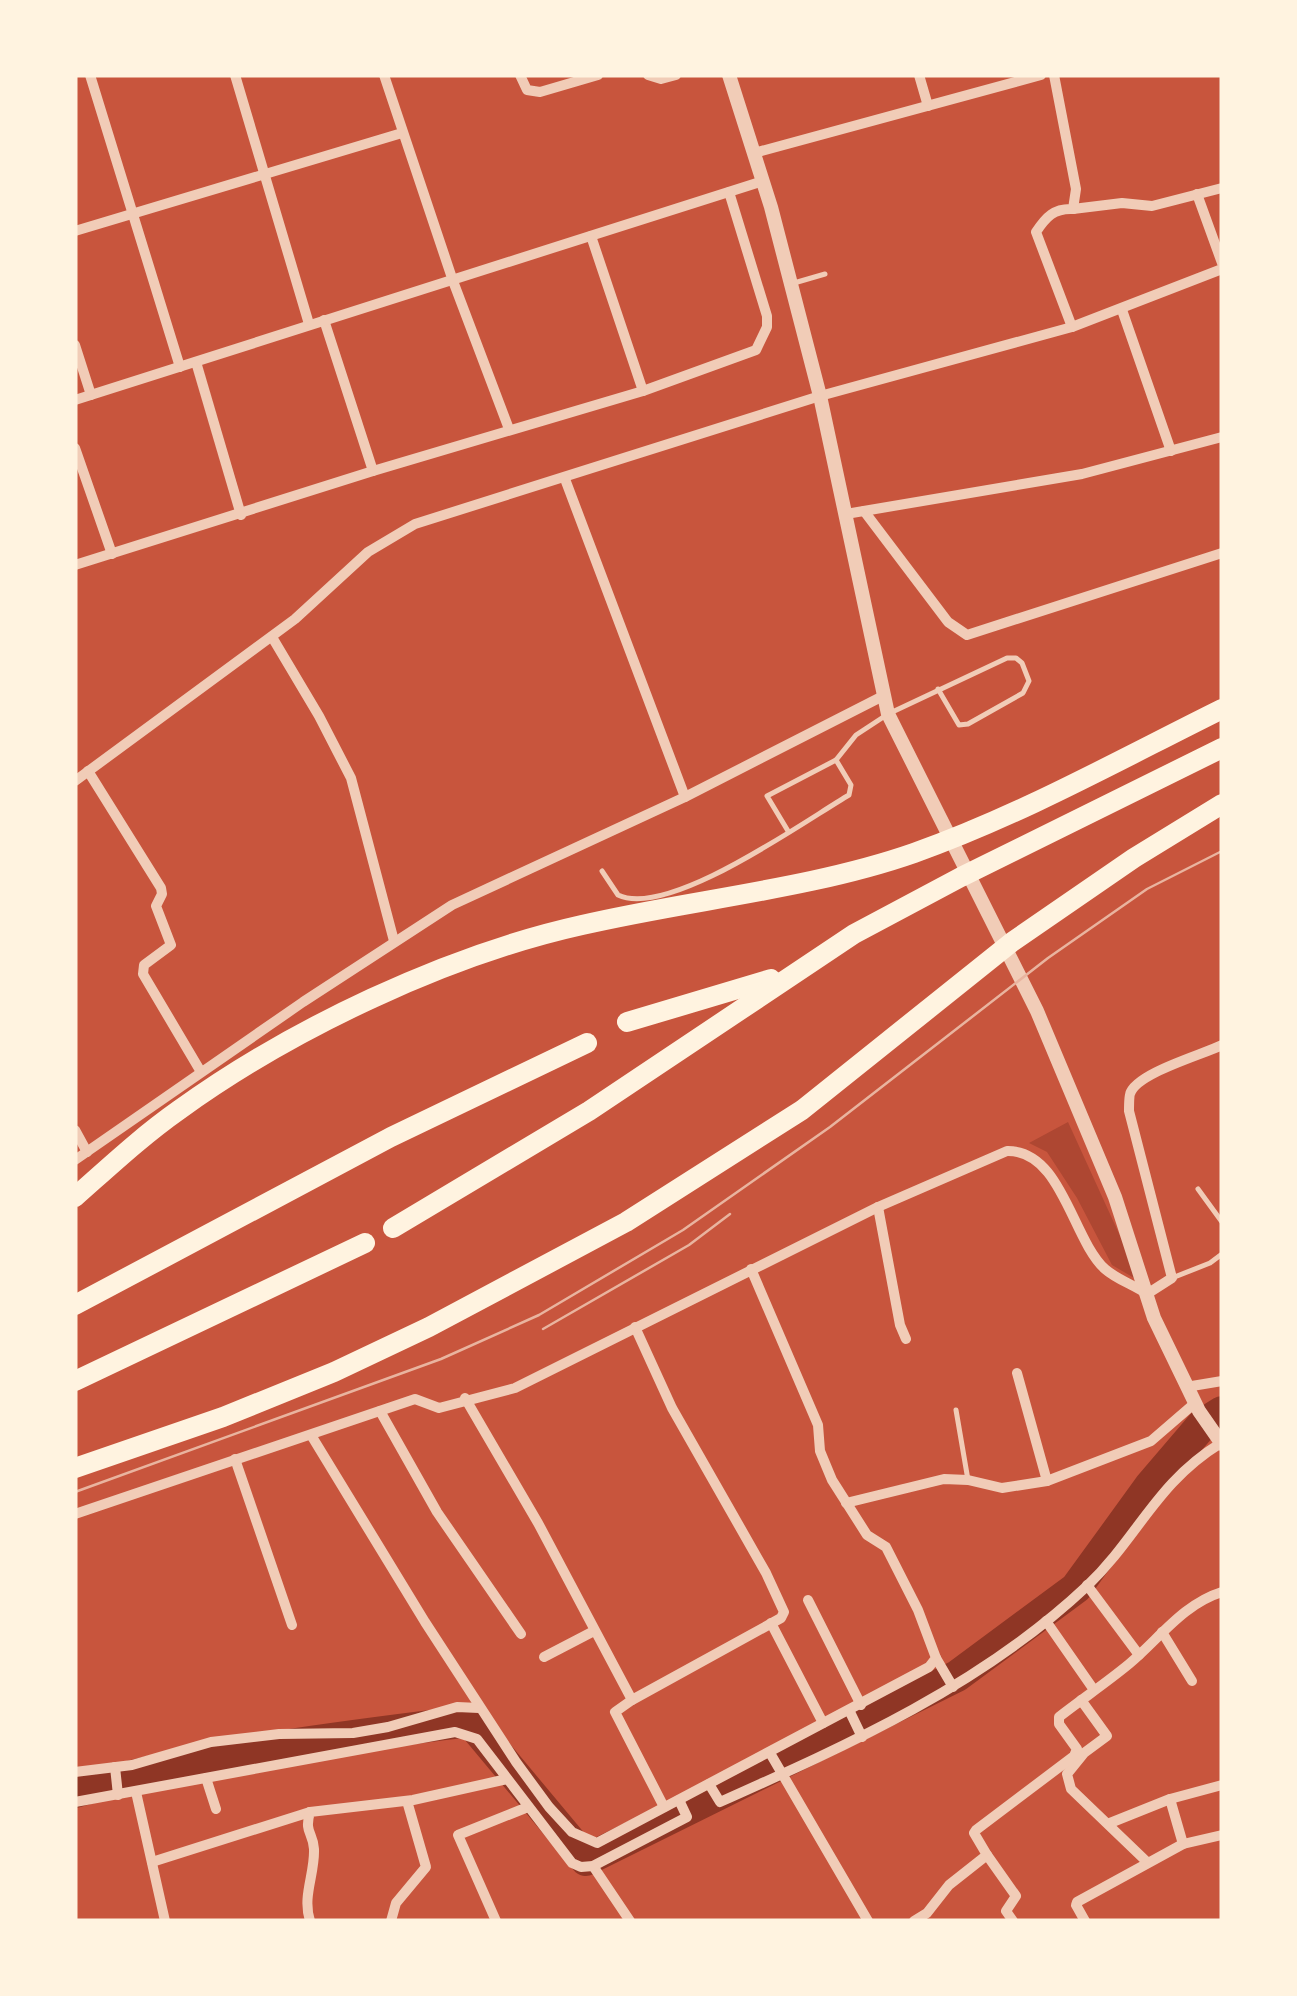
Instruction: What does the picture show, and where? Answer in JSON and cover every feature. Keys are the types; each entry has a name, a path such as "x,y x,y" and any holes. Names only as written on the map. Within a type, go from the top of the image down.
{"highway":[{"path":"75,1197 136,1142 214,1086 292,1040 432,972 579,925 913,854 1018,811 1222,709"},
{"path":"394,1228 590,1110 854,934 1222,748"},
{"path":"75,1468 222,1417 334,1372 429,1327 626,1222 802,1110 1012,942 1134,858 1222,804"},
{"path":"628,1022 792,973"},
{"path":"75,1306 391,1137 587,1043"},
{"path":"75,1381 365,1244"}],"street":[{"path":"90,75 180,367"},
{"path":"235,75 310,324"},
{"path":"384,75 452,281 509,429"},
{"path":"520,75 528,90 540,92 598,75"},
{"path":"648,75 662,79 676,75"},
{"path":"710,1785 718,1801 861,1735 952,1684 1046,1621 1088,1585 1175,1476 1220,1441 1197,1407 1154,1318 1098,1154 1037,1011 888,714 820,396 763,181 728,75"},
{"path":"920,75 928,106"},
{"path":"754,154 1041,75"},
{"path":"1054,75 1076,189 1072,209"},
{"path":"75,231 402,133"},
{"path":"75,400 763,181"},
{"path":"1072,327 1039,247 1036,232 1045,218 1056,210 1122,204 1152,206 1222,188"},
{"path":"75,565 740,358 761,344 767,316 729,192"},
{"path":"75,781 272,637 319,600 368,552 398,533 433,518 820,396 1072,327 1122,310 1222,266 1197,194"},
{"path":"591,236 643,390"},
{"path":"1122,310 1171,451"},
{"path":"324,320 373,470"},
{"path":"75,345 92,395"},
{"path":"196,362 241,515"},
{"path":"846,514 1082,474 1222,437"},
{"path":"75,448 112,554"},
{"path":"565,479 685,798"},
{"path":"864,511 948,622 968,635 1222,553"},
{"path":"272,637 351,778 394,941"},
{"path":"75,1160 452,905 685,798 883,696"},
{"path":"88,771 162,888 156,906 171,945 144,965 143,974 201,1072"},
{"path":"1147,1294 1172,1278 1129,1111 1130,1095 1136,1084 1151,1075 1222,1045"},
{"path":"75,1130 87,1152"},
{"path":"75,1514 416,1399 439,1408 514,1388 878,1207 996,1154 1024,1154 1054,1180 1106,1270 1147,1294"},
{"path":"878,1207 900,1325 906,1338"},
{"path":"752,1269 818,1426 820,1451 867,1535 886,1548 918,1610 937,1661 952,1684"},
{"path":"635,1327 672,1408 783,1606 776,1621 616,1712 664,1807"},
{"path":"1017,1373 1047,1482"},
{"path":"1186,1386 1222,1381"},
{"path":"465,1398 538,1523 632,1700"},
{"path":"846,1503 944,1480 968,1480 1002,1488 1047,1482 1151,1440 1197,1407"},
{"path":"380,1411 438,1512 522,1634"},
{"path":"311,1435 479,1708 556,1817 572,1832 597,1844"},
{"path":"235,1459 292,1625"},
{"path":"1088,1585 1139,1655"},
{"path":"1013,1921 1006,1912 1016,1896 974,1833 1077,1751 1057,1720 1198,1602 1222,1592"},
{"path":"808,1600 861,1705"},
{"path":"776,1621 822,1723"},
{"path":"1046,1621 1094,1690"},
{"path":"544,1657 594,1630"},
{"path":"1162,1632 1192,1681"},
{"path":"597,1844 772,1756 822,1723 850,1712 937,1661"},
{"path":"1081,1700 1107,1736 1084,1753 1067,1774 1071,1789 1146,1861"},
{"path":"76,1770 115,1771 211,1742 280,1734 353,1733 457,1707 479,1708"},
{"path":"850,1712 861,1735"},
{"path":"75,1802 455,1732 476,1739 572,1863 580,1867 686,1816 679,1801"},
{"path":"772,1756 868,1921"},
{"path":"115,1771 118,1794"},
{"path":"206,1778 216,1809"},
{"path":"152,1862 310,1812 406,1801 507,1779"},
{"path":"1110,1824 1170,1799 1222,1785"},
{"path":"136,1792 165,1921"},
{"path":"1170,1799 1183,1844"},
{"path":"392,1921 396,1903 426,1867 406,1801"},
{"path":"496,1921 458,1835 528,1806"},
{"path":"310,1812 306,1829 314,1851 306,1901 310,1921"},
{"path":"544,1826 556,1817"},
{"path":"1085,1921 1077,1902 1146,1861 1183,1844 1222,1835"},
{"path":"597,1844 594,1863 630,1921"},
{"path":"914,1921 927,1913 949,1885 987,1855"}],"lane":[{"path":"791,284 825,274"},
{"path":"788,831 767,796 836,760 856,735 888,714 938,688 1006,658 1022,663 1030,682 1023,693 968,724 959,725 938,688"},
{"path":"602,871 618,895 643,901 757,854 849,795 851,785 836,760"},
{"path":"1198,1189 1222,1222"},
{"path":"1172,1278 1222,1254"},
{"path":"956,1410 968,1480"}],"shaded area":[{"path":"1068,1122 1141,1282 1112,1265 1077,1198 1047,1152 1029,1143"}],"waterway":[{"path":"75,1792 222,1756 470,1721 586,1860 957,1676 1076,1588 1150,1486 1203,1424 1222,1412"}],"tram line":[{"path":"75,1492 441,1359 539,1315 683,1230 830,1127 1048,958 1147,889 1222,851"},
{"path":"543,1329 689,1245 730,1214"}]}
